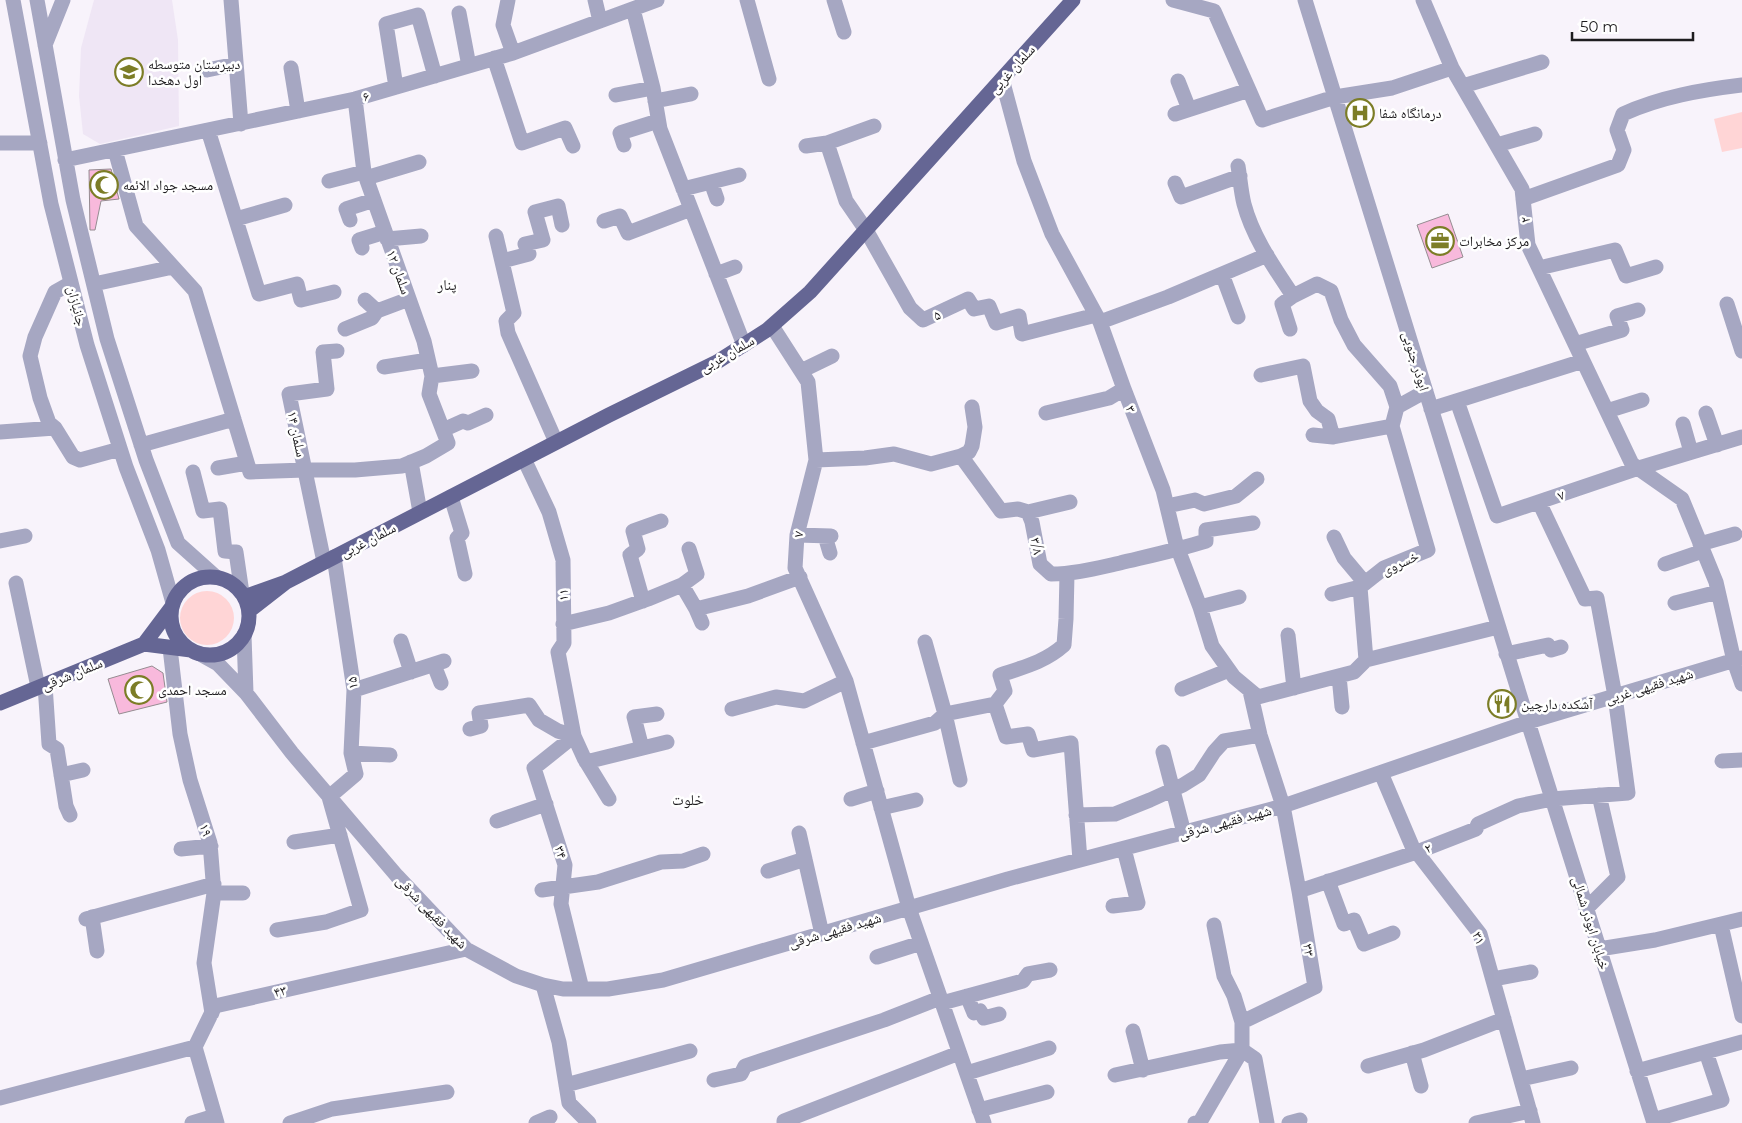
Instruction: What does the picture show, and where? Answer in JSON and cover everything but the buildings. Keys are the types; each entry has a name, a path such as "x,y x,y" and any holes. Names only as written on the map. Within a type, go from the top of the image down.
{"main road":[{"name":"سلمان غربی","path":"245,600 286,582 556,442 717,362 772,326 810,292 1073,0"},
{"path":"202,577 216,577 231,582 245,600 249,624 244,635 236,645 226,652 213,655 144,644 172,606 179,591 190,582 202,577"},
{"path":"172,606 171,620 174,632 181,642 196,652"},
{"name":"سلمان شرقی","path":"0,703 144,644"}],"street":[{"name":"جانبازان","path":"13,0 51,204 87,345 120,449 158,550 172,606"},
{"path":"0,1 13,0"},
{"name":"جانبازان","path":"37,0 73,200 108,339 142,444 178,542 216,577"},
{"path":"46,46 62,0"},
{"path":"231,0 241,124"},
{"path":"508,0 503,25 513,53"},
{"path":"594,0 600,21"},
{"name":"۶","path":"65,160 355,99 513,53 657,0"},
{"path":"747,0 769,79"},
{"path":"834,0 844,32"},
{"path":"1173,0 1214,11 1262,120 1335,97 1392,88 1452,68"},
{"name":"ابوذر جنوبی","path":"1305,0 1528,722"},
{"name":"۲","path":"1422,0 1452,68 1522,189 1528,245 1632,464 1682,499 1716,582 1738,660 1742,684"},
{"path":"633,9 654,94 660,129 744,345"},
{"path":"459,13 469,66"},
{"path":"396,87 386,24 418,15 435,76"},
{"path":"494,58 522,143 565,128 573,146"},
{"path":"1463,86 1542,62"},
{"path":"207,70 236,64"},
{"path":"291,68 298,111"},
{"name":"۳","path":"1002,79 1024,162 1052,234 1098,319 1163,490 1178,550 1200,607 1212,646 1234,676 1250,691"},
{"path":"1178,82 1182,112 1249,90"},
{"path":"1523,199 1618,165 1624,150 1617,130 1623,114 1641,106 1682,95 1742,85"},
{"path":"616,95 691,94"},
{"name":"سلمان ۱۲","path":"355,99 365,175 424,341 432,376 429,394 445,436"},
{"path":"624,145 620,133 658,121"},
{"path":"806,146 827,142 874,126"},
{"path":"208,130 259,294 297,284 301,300 334,292"},
{"path":"1497,145 1535,134"},
{"path":"827,142 846,200 866,230"},
{"path":"0,143 40,143"},
{"path":"115,150 136,226 195,291 250,472 355,470 402,466 426,456 463,421 468,423 486,415"},
{"path":"329,181 420,162"},
{"path":"1175,183 1182,197 1239,171 1244,204 1256,235 1293,296"},
{"path":"683,189 739,175"},
{"path":"711,182 717,199"},
{"path":"51,204 73,200"},
{"path":"350,220 346,209 374,200"},
{"path":"236,219 285,205"},
{"path":"502,261 529,254 524,244 543,240 535,212 558,206 562,224"},
{"path":"604,221 620,216 628,233 691,209"},
{"name":"۵","path":"866,230 910,308 923,320 968,299 974,308 988,306 996,323 1019,316 1022,334 1098,319"},
{"path":"362,248 359,240 386,236 421,236"},
{"path":"496,236 514,313 506,321 508,333 556,442"},
{"path":"1539,268 1614,250 1626,276 1656,267"},
{"path":"1098,319 1168,297 1267,255"},
{"path":"94,284 173,267"},
{"path":"716,274 735,267"},
{"path":"1222,274 1238,317"},
{"path":"71,283 56,292 35,337 30,356 40,398 49,423 73,457 80,460 120,449"},
{"path":"1290,329 1282,304 1317,284 1331,291 1341,320 1354,345 1390,386 1397,408 1392,426 1333,437 1313,435"},
{"path":"345,329 372,318 377,311 409,299"},
{"path":"365,300 377,311"},
{"path":"1727,304 1742,351"},
{"path":"1575,344 1622,330 1617,316 1638,310"},
{"name":"۷","path":"772,326 808,382 816,460 797,535 796,568 846,681 909,908 982,1117"},
{"name":"سلمان ۱۴","path":"329,560 305,470 289,394 326,389 323,352 337,351"},
{"path":"801,371 832,356"},
{"path":"384,366 428,360"},
{"path":"1431,409 1583,361"},
{"path":"1261,375 1303,366 1310,401 1317,411 1328,419 1333,437"},
{"path":"432,376 472,371"},
{"path":"1046,413 1109,398 1124,389"},
{"path":"1397,408 1426,391"},
{"name":"۷","path":"1457,400 1497,516 1539,502 1579,496 1639,468 1742,437"},
{"path":"1607,411 1642,400"},
{"path":"816,460 866,458 894,454 930,464 961,456 969,452 972,446 975,427 972,407"},
{"path":"1706,413 1717,445"},
{"path":"142,444 234,419"},
{"path":"1682,424 1691,452"},
{"name":"خسروی","path":"1362,585 1384,568 1428,550 1392,426"},
{"path":"0,432 54,428"},
{"path":"961,456 1001,511 1018,509 1028,512 1070,502"},
{"name":"۱۱","path":"524,459 549,512 563,560 564,643 558,652 574,736 586,762 609,799"},
{"path":"411,462 420,512"},
{"path":"218,468 247,463"},
{"path":"193,472 203,511 220,509 225,551 236,552 245,600"},
{"path":"1167,506 1195,500 1204,504 1236,496 1257,479"},
{"path":"451,497 462,533 457,538 465,574"},
{"path":"1539,502 1585,599 1597,598 1616,696"},
{"name":"۳/۸","path":"1028,512 1032,522 1040,564 1051,574 1067,574 1178,550 1206,541 1206,530 1253,523"},
{"path":"643,601 630,555 638,549 633,530 661,521"},
{"path":"1665,564 1735,534"},
{"path":"797,535 828,536 830,553"},
{"path":"0,541 25,536"},
{"path":"1334,537 1344,558 1362,585 1366,660"},
{"path":"563,624 609,613 682,585 697,574 689,549"},
{"name":"۱۵","path":"329,560 354,690 351,753 356,774 329,797"},
{"path":"863,743 935,723 945,714 995,704 1005,691 1000,675 1052,656 1064,645 1067,574"},
{"path":"682,585 699,616 800,577"},
{"path":"16,583 42,686 49,744 57,749 66,806 70,815"},
{"path":"1332,594 1362,585"},
{"path":"1675,603 1718,592"},
{"path":"1200,607 1239,597"},
{"path":"1250,691 1258,697 1294,688 1354,672 1366,660 1498,627"},
{"path":"244,635 246,693"},
{"path":"1288,635 1294,688"},
{"path":"401,641 411,672"},
{"path":"925,642 945,714 960,780"},
{"path":"1506,654 1548,646 1551,650 1560,647"},
{"name":"۱۹","path":"170,648 180,734 190,780 211,846 214,888 204,963 212,1013"},
{"name":"شهید فقیهی شرقی","path":"196,652 218,664 246,693 329,797 397,876 466,949 516,976 563,989 608,989 663,980 1008,879 1283,806 1528,722"},
{"name":"شهید فقیهی غربی","path":"1528,722 1738,660"},
{"path":"354,690 439,663 441,683"},
{"path":"1182,689 1229,670"},
{"path":"1339,676 1342,707"},
{"path":"732,709 776,697 804,701 846,681"},
{"path":"1076,815 1116,814 1172,790 1199,775 1224,740 1260,735 1250,691"},
{"name":"۲","path":"1299,891 1416,852 1476,829 1478,824 1518,806 1552,799 1628,793 1616,696"},
{"path":"995,704 1006,737 1028,734 1033,750 1071,743 1080,860"},
{"path":"470,729 481,726 479,712 529,705 539,720 558,731 574,736"},
{"path":"642,748 634,717 657,714"},
{"name":"خیابان ابوذر شمالی","path":"1528,722 1653,1121"},
{"name":"۳۳","path":"1242,1022 1315,988 1283,806 1260,735"},
{"name":"۳۴","path":"574,736 534,768 564,865 561,904 582,989"},
{"path":"586,762 667,742"},
{"path":"1163,752 1184,833"},
{"path":"351,753 390,755"},
{"path":"1722,761 1742,760"},
{"path":"61,775 83,770"},
{"name":"۳۱","path":"1381,773 1412,846 1480,934 1531,1117"},
{"path":"851,799 876,791"},
{"path":"1586,909 1618,877 1600,795"},
{"path":"277,930 326,922 361,910 329,797"},
{"path":"882,808 916,800"},
{"path":"497,821 546,804"},
{"path":"799,834 822,934"},
{"path":"294,842 340,835"},
{"path":"181,849 211,846"},
{"path":"1113,906 1138,903 1124,849"},
{"path":"542,890 598,882 661,862 683,861 703,854"},
{"path":"768,872 805,859"},
{"path":"1328,881 1344,924 1354,920 1364,944 1394,933"},
{"path":"97,951 89,918 214,888 244,893"},
{"path":"1599,949 1654,940 1742,920"},
{"path":"1195,1123 1200,1122 1242,1050 1242,1022 1234,996 1224,976 1214,925"},
{"path":"1721,925 1742,1016"},
{"path":"877,957 921,943"},
{"name":"۴۳","path":"212,1013 215,1006 466,949"},
{"path":"714,1080 741,1074 745,1066 941,1000 967,996 1023,981 1028,974 1050,970"},
{"path":"1493,979 1531,972"},
{"path":"543,985 559,1042 569,1103 589,1123"},
{"path":"967,996 974,1013 980,1011 984,1018 999,1014"},
{"path":"192,1123 216,1120 195,1047 212,1013"},
{"path":"1368,1066 1463,1036 1504,1019"},
{"path":"1133,1031 1143,1070"},
{"path":"1638,1071 1742,1042"},
{"path":"0,1098 195,1047"},
{"path":"966,1073 1049,1048"},
{"path":"1116,1075 1220,1052 1242,1050 1255,1059 1267,1123"},
{"path":"566,1085 690,1051"},
{"path":"1653,1121 1722,1100 1706,1052"},
{"path":"784,1123 959,1053"},
{"path":"1412,1053 1421,1086"},
{"path":"1521,1079 1571,1068"},
{"path":"290,1123 332,1109 447,1092"},
{"path":"982,1117 1047,1092"},
{"path":"1476,1123 1531,1117"}],"shaded area":[{"name":"دبیرستان متوسطه اول دهخدا","path":"94,0 172,0 178,40 179,126 100,144 83,134 79,96 81,48"},
{"path":"1742,112 1742,148 1722,152 1714,119"},
{"path":"202,591 212,591 222,595 230,603 234,618 230,633 222,641 212,645 202,645 192,641 184,633 180,623 180,613 184,603 192,595"}],"place":[{"name":"دبیرستان متوسطه اول دهخدا","path":"129,72"},
{"name":"درمانگاه شفا","path":"1360,113"},
{"name":"مسجد جواد الائمه","path":"104,185"},
{"name":"مرکز مخابرات","path":"1440,241"},
{"name":"مسجد احمدی","path":"139,690"},
{"name":"آشکده دارچین","path":"1502,704"}],"district":[{"name":"پنار","path":"447,284"},
{"name":"خلوت","path":"688,799"}]}
